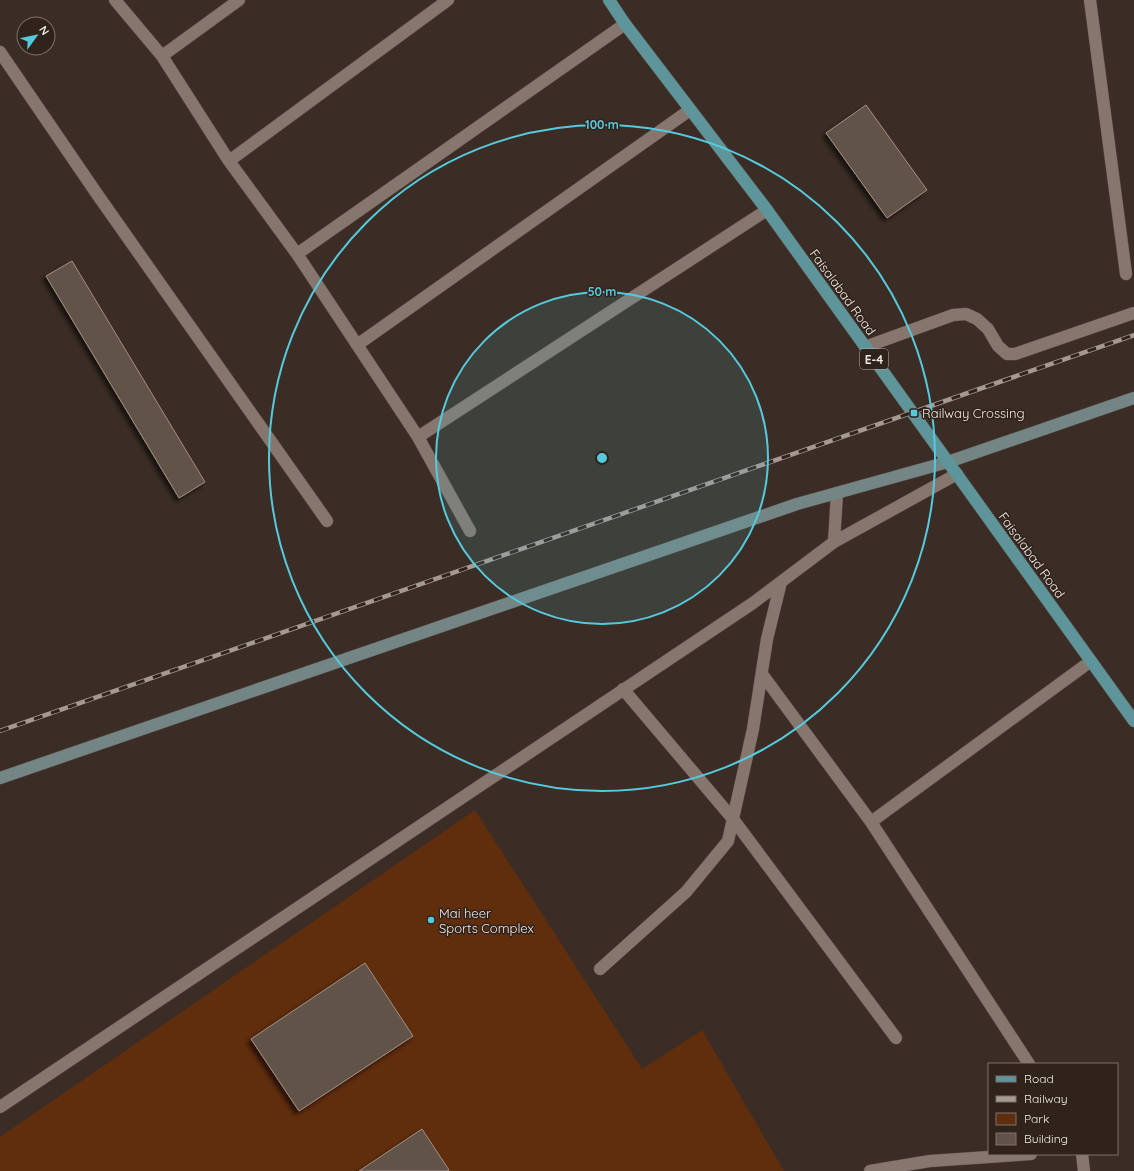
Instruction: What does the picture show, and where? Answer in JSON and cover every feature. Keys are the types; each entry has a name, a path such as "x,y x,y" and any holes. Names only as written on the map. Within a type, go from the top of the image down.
{"main road":[{"name":"Faisalabad Road","path":"610,0 625,24 767,210 1134,721"}],"street":[{"path":"114,0 162,56 229,161 297,254 418,437 470,531"},
{"path":"162,56 239,0"},
{"path":"229,161 448,0"},
{"path":"1090,0 1126,274"},
{"path":"297,254 625,24"},
{"path":"0,52 97,194 327,521"},
{"path":"357,345 690,110"},
{"path":"418,437 767,210"},
{"path":"865,347 953,315 966,314 977,319 988,329 998,346 1007,354 1015,354 1134,313"},
{"path":"0,778 797,504 948,462 1134,398"},
{"path":"0,1107 753,603 834,542 957,474"},
{"path":"834,542 837,493"},
{"path":"600,969 686,892 728,841 754,729 767,639 781,582"},
{"path":"871,822 1091,661"},
{"path":"762,674 871,822 1028,1063"},
{"path":"623,690 733,819 896,1038"},
{"path":"870,1171 930,1161 1017,1155"},
{"path":"1082,1155 1084,1171"}],"green space":[{"name":"Mai heer Sports Complex","path":"475,810 642,1069 702,1030 784,1171 0,1171 0,1137"}],"building":[{"path":"866,105 927,190 887,218 826,133"},
{"path":"72,261 205,482 179,498 46,276"},
{"path":"365,963 413,1036 299,1111 251,1039"},
{"path":"422,1129 449,1170 359,1171"}],"railway":[{"path":"0,731 1134,335"}],"place":[{"name":"Railway Crossing","path":"914,413"},
{"name":"Mai heer Sports Complex","path":"431,920"}]}
